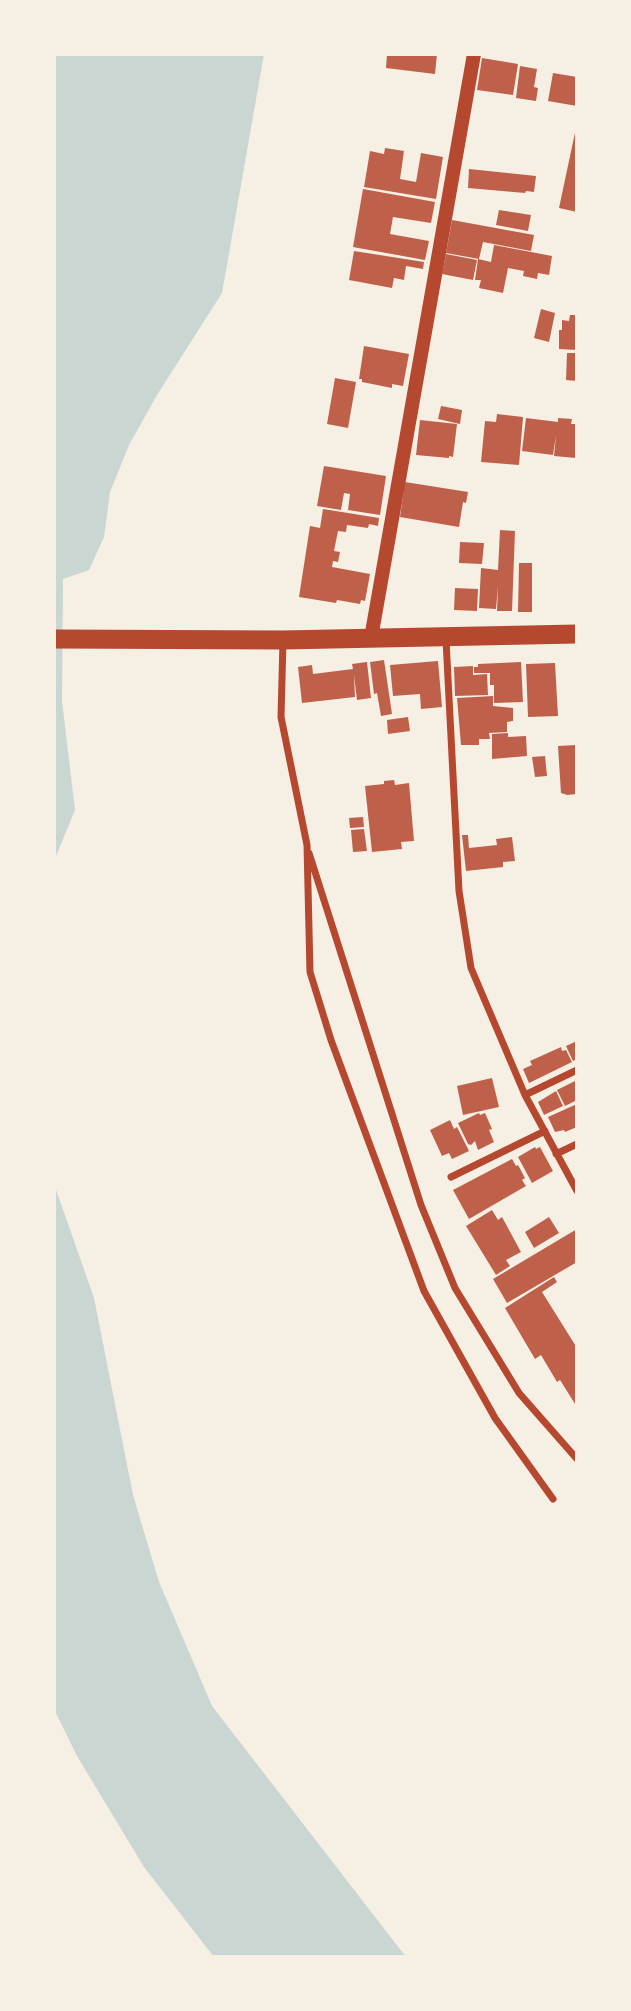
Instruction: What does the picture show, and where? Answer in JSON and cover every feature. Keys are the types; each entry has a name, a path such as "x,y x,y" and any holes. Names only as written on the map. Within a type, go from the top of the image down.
{"highway":[{"path":"54,639 276,640 577,634"}],"main road":[{"path":"371,638 474,54"}],"street":[{"path":"446,636 459,891 471,968 525,1095 577,1191"},
{"path":"276,640 281,717 307,845 421,1205 455,1288 519,1393 577,1459"},
{"path":"307,845 310,972 331,1040 424,1292 495,1418 553,1499"},
{"path":"525,1095 577,1070"},
{"path":"451,1177 545,1131"},
{"path":"556,1154 577,1144"}],"shaded area":[{"path":"54,54 264,54 222,293 157,395 129,445 110,492 104,537 89,570 63,579 62,701 75,810 54,861"},
{"path":"54,1184 94,1298 133,1495 159,1582 212,1706 406,1957 214,1957 144,1867 77,1756 54,1709"}],"building":[{"path":"387,54 437,54 435,74 386,68"},
{"path":"482,58 518,64 513,95 477,90"},
{"path":"520,66 537,69 534,87 538,88 536,101 516,98"},
{"path":"553,73 577,77 577,106 548,101"},
{"path":"577,128 577,212 559,208"},
{"path":"385,148 404,151 400,179 416,182 421,153 443,157 436,199 364,187 370,151 384,154"},
{"path":"469,169 536,176 534,192 468,188"},
{"path":"363,189 435,202 431,223 393,217 390,234 429,241 425,260 353,247"},
{"path":"499,210 531,215 528,231 496,225"},
{"path":"452,220 534,235 531,251 483,242 479,259 446,253"},
{"path":"494,245 552,256 549,275 538,273 537,279 523,276 524,271 508,268 503,293 479,288 481,280 475,280 478,259 491,262"},
{"path":"354,251 424,262 423,269 406,266 404,280 394,278 392,288 349,280"},
{"path":"446,254 477,260 473,280 442,274"},
{"path":"541,309 555,313 549,342 534,338"},
{"path":"570,315 577,315 577,350 559,349 562,320 569,321"},
{"path":"364,346 409,354 403,386 392,384 392,388 362,382 362,379 359,379"},
{"path":"567,353 577,353 577,381 566,380"},
{"path":"335,378 356,382 348,428 327,424"},
{"path":"441,406 462,410 460,424 438,419"},
{"path":"497,414 523,417 519,465 481,462 485,421 496,422"},
{"path":"526,418 558,422 558,418 572,419 571,424 577,424 576,458 554,456 556,435 553,455 522,451"},
{"path":"420,420 457,424 453,457 416,455"},
{"path":"324,466 386,476 380,515 348,510 350,494 344,493 341,510 317,506"},
{"path":"405,482 468,492 466,503 463,502 459,527 400,517"},
{"path":"323,509 379,518 378,526 369,524 368,528 347,525 346,532 338,531 334,551 340,552 338,562 333,561 332,567 370,574 365,601 361,600 360,604 299,597 310,526 320,528"},
{"path":"500,530 515,531 512,611 497,611 498,586 496,609 479,608 481,568 498,570"},
{"path":"460,542 484,543 482,564 459,563"},
{"path":"519,563 532,563 532,612 518,612"},
{"path":"455,588 478,589 477,611 454,610"},
{"path":"384,660 392,714 381,716 377,693 374,694 370,662"},
{"path":"438,661 442,707 421,709 420,694 393,696 390,665"},
{"path":"367,662 371,698 357,700 354,675 355,697 302,703 298,667 312,665 313,674 353,669 352,664"},
{"path":"521,662 523,702 494,703 494,685 490,685 490,673 474,673 474,667 478,667 478,664"},
{"path":"555,663 558,716 528,717 526,664"},
{"path":"473,666 473,675 487,674 488,695 455,696 454,667"},
{"path":"493,696 493,706 513,708 513,721 507,722 507,732 489,733 490,739 479,739 479,745 461,745 457,698"},
{"path":"408,717 410,731 388,734 387,720"},
{"path":"508,733 508,737 526,736 527,756 492,759 492,734"},
{"path":"577,745 577,794 567,795 561,793 558,746"},
{"path":"545,756 547,776 535,777 532,757"},
{"path":"394,780 395,785 409,783 414,841 401,842 402,849 372,852 365,786"},
{"path":"363,817 364,827 350,828 349,818"},
{"path":"364,829 367,851 353,852 351,830"},
{"path":"462,835 468,835 469,848 497,845 496,839 512,837 515,861 503,862 503,867 466,871"},
{"path":"577,1041 577,1059 573,1061 566,1046"},
{"path":"561,1047 562,1051 566,1050 572,1062 529,1083 523,1069 532,1065 530,1061"},
{"path":"492,1078 499,1107 463,1115 457,1086"},
{"path":"577,1080 577,1100 565,1106 557,1090"},
{"path":"556,1091 563,1106 544,1115 538,1102"},
{"path":"577,1104 577,1127 565,1132 555,1132 548,1117"},
{"path":"485,1113 494,1142 478,1150 475,1141 471,1145 468,1144 458,1123"},
{"path":"450,1120 454,1129 457,1127 469,1151 452,1159 449,1153 442,1156 430,1130"},
{"path":"540,1147 553,1171 532,1183 518,1157"},
{"path":"512,1159 525,1178 522,1180 526,1186 469,1219 453,1190"},
{"path":"492,1210 498,1220 502,1217 521,1252 506,1260 510,1266 496,1275 466,1226"},
{"path":"549,1217 559,1233 534,1248 525,1232"},
{"path":"577,1229 577,1262 507,1303 493,1279"},
{"path":"554,1277 557,1282 542,1292 577,1348 577,1407 560,1380 557,1382 541,1355 535,1359 505,1308"}]}
